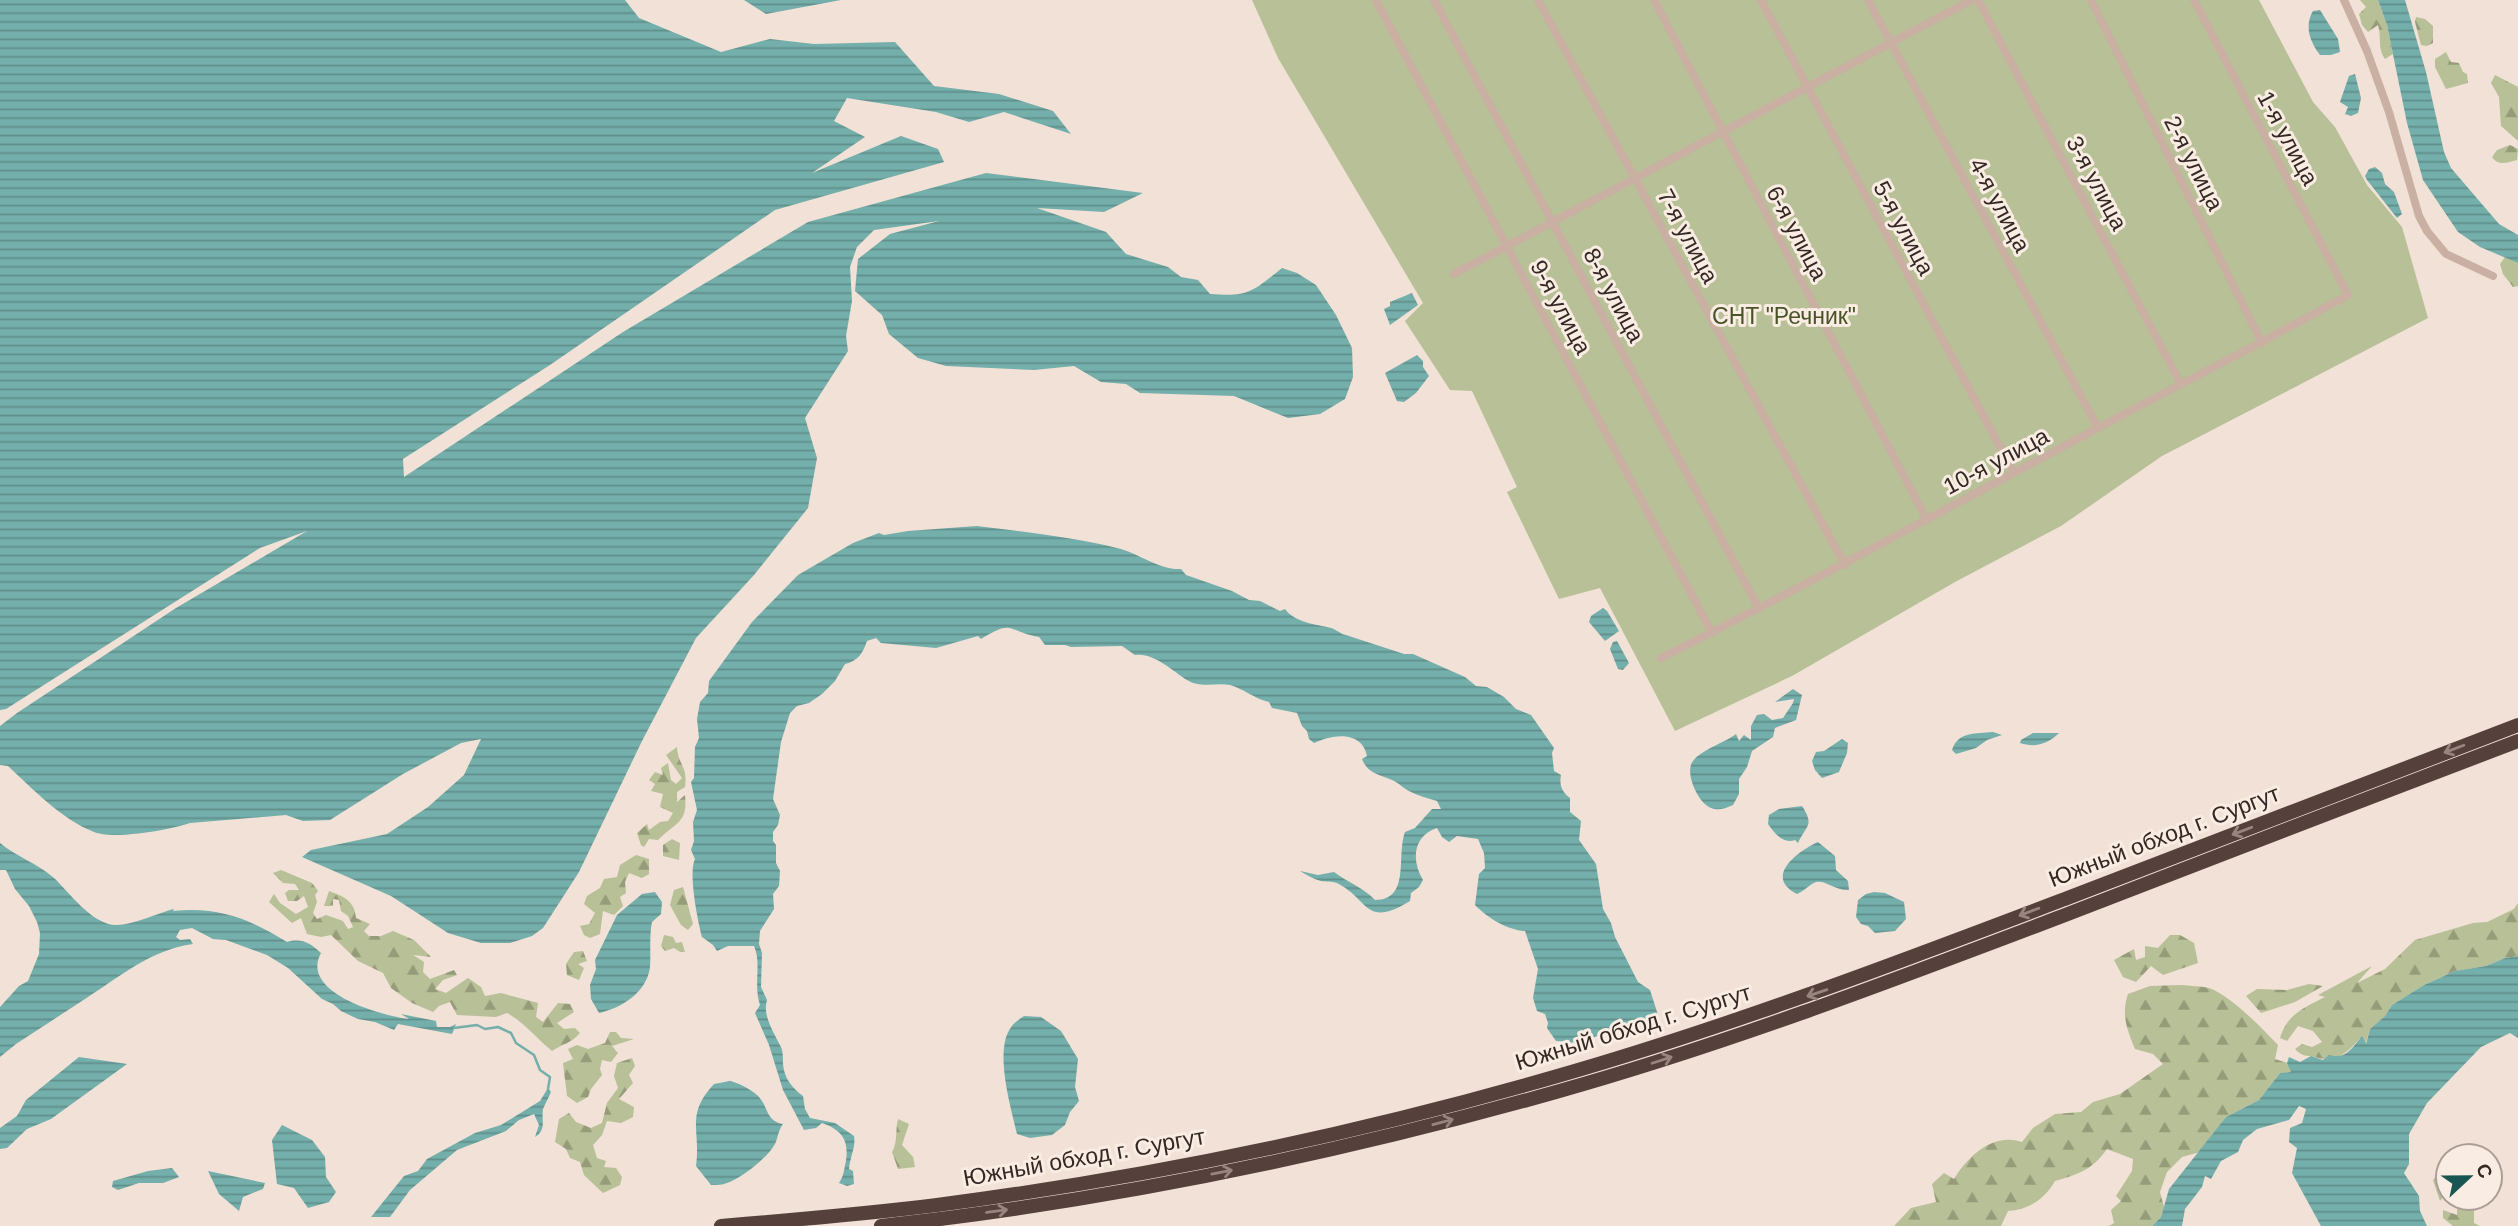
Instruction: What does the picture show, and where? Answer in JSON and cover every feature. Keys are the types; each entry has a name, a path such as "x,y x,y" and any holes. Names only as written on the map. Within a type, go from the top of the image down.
{"highway":[{"name":"Южный обход г. Сургут","path":"721,1226 935,1205 1029,1192 1213,1159 1381,1124 1553,1078 1704,1031 1861,977 2518,725"},
{"name":"Южный обход г. Сургут","path":"881,1226 1032,1206 1216,1173 1385,1138 1557,1092 1867,991 2518,741"}],"street":[{"name":"9-я улица","path":"1376,0 1712,633"},
{"name":"8-я улица","path":"1434,0 1759,609"},
{"name":"7-я улица","path":"1538,0 1845,565"},
{"name":"6-я улица","path":"1654,0 1927,520"},
{"name":"5-я улица","path":"1761,0 2014,473"},
{"name":"4-я улица","path":"1868,0 2098,428"},
{"path":"1454,274 1972,0"},
{"name":"3-я улица","path":"1978,0 2181,384"},
{"name":"2-я улица","path":"2091,0 2262,343"},
{"name":"1-я улица","path":"2194,0 2348,295"},
{"path":"2344,0 2382,92 2419,216 2427,231 2446,254 2493,276"},
{"name":"10-я улица","path":"1661,658 1845,565 2348,295"}],"green space":[{"name":"СНТ \"Речник\"","path":"1252,0 2259,0 2313,102 2335,127 2367,185 2402,227 2428,318 2162,456 2061,526 1955,582 1792,676 1675,731 1600,588 1559,599 1507,492 1517,487 1472,391 1450,390 1405,321 1423,303 1278,58"},
{"path":"2360,0 2378,0 2393,54 2385,59 2381,51 2378,25 2368,32 2362,25 2359,14 2366,7"},
{"path":"2416,17 2425,19 2433,26 2433,43 2421,45"},
{"path":"2446,52 2451,62 2459,63 2467,74 2468,83 2446,89 2435,67 2435,59"},
{"path":"2495,75 2518,87 2518,141 2501,126 2499,97 2491,83"},
{"path":"2510,145 2518,149 2517,160 2500,163 2494,160 2492,157 2497,150"},
{"path":"2505,257 2518,263 2518,286 2513,287 2503,274 2500,264"},
{"path":"677,747 686,780 685,787 677,792 677,802 685,795 684,812 675,825 658,840 649,839 644,847 637,833 647,824 649,830 660,822 668,821 673,813 660,807 663,794 651,791 655,784 649,780 655,772 663,775 661,768 668,763 671,780 676,784 682,778 666,755"},
{"path":"672,839 680,843 679,860 663,856 663,845"},
{"path":"636,855 649,859 649,874 642,878 629,873 625,882 626,893 620,897 623,906 614,915 603,911 600,934 590,938 584,935 580,926 589,924 595,913 584,904 587,896 600,888 604,879 617,877 620,865"},
{"path":"281,870 312,883 318,891 313,913 317,919 326,915 343,921 348,929 353,927 348,916 341,911 339,900 333,899 333,906 324,906 329,891 351,903 356,918 370,924 364,931 369,936 381,936 393,931 414,940 431,957 413,955 424,962 423,972 430,979 454,970 457,975 443,980 435,989 446,993 468,978 481,987 485,996 501,993 538,1003 536,1017 543,1022 558,1003 570,1004 574,1012 557,1023 564,1029 575,1028 580,1033 552,1051 507,1013 496,1017 457,1015 450,1002 439,1006 433,1012 412,1003 391,988 383,973 358,961 331,935 321,937 307,934 301,918 292,923 269,902 274,894 280,903 296,914 308,907 304,896 297,901 288,901 285,893 299,890 295,884 283,883 273,873"},
{"path":"683,887 693,924 688,930 681,925 670,905 674,890"},
{"path":"2518,903 2518,956 2486,966 2455,971 2424,985 2392,1005 2385,1016 2370,1029 2365,1045 2362,1036 2342,1055 2323,1059 2302,1055 2295,1049 2302,1044 2312,1047 2322,1042 2313,1031 2298,1026 2287,1041 2280,1038 2292,1017 2325,997 2318,995 2372,966 2357,983 2385,969 2415,940 2473,923 2487,922 2514,909"},
{"path":"664,935 673,937 676,943 682,942 685,952 674,948 665,951 661,946"},
{"path":"2170,935 2180,935 2194,943 2198,963 2163,975 2151,966 2136,982 2123,977 2114,960 2134,949 2136,960 2145,957 2145,946 2158,948"},
{"path":"583,951 587,961 578,964 584,968 579,980 567,975 566,964 574,952"},
{"path":"2309,984 2323,986 2295,1002 2261,1013 2246,996 2257,989 2287,990"},
{"path":"2150,986 2209,988 2236,1005 2278,1045 2275,1059 2287,1063 2292,1072 2280,1073 2259,1100 2226,1117 2200,1152 2182,1157 2167,1172 2160,1192 2164,1207 2161,1217 2152,1226 2109,1226 2114,1223 2111,1210 2121,1201 2116,1196 2132,1171 2133,1159 2107,1149 2096,1162 2084,1170 2055,1181 2035,1202 2008,1211 2001,1226 1894,1226 1911,1208 1936,1202 1932,1184 1944,1173 1954,1179 1966,1162 1982,1148 2001,1140 2022,1142 2033,1128 2055,1114 2081,1112 2093,1102 2120,1094 2163,1064 2153,1054 2135,1049 2126,1022 2126,1001 2128,994"},
{"path":"610,1032 616,1032 621,1038 634,1039 612,1046 618,1053 611,1062 602,1060 602,1075 588,1097 577,1103 567,1096 563,1063 573,1059 568,1049 577,1045 588,1049 605,1043"},
{"path":"632,1058 635,1066 629,1075 633,1083 619,1099 634,1107 633,1117 621,1123 607,1121 602,1135 593,1145 597,1158 606,1161 604,1167 616,1168 622,1177 620,1185 603,1193 584,1175 580,1162 570,1158 566,1149 555,1142 559,1119 569,1113 576,1122 591,1128 602,1123 607,1103 618,1088 614,1076 617,1063"},
{"path":"898,1119 909,1124 902,1145 913,1157 915,1167 898,1169 892,1152"},
{"path":"2443,1212 2457,1215 2457,1212 2474,1212 2474,1223 2480,1226 2453,1226 2443,1218"}],"water":[{"path":"0,0 625,0 639,18 721,52 770,39 814,44 895,42 934,86 999,94 1053,111 1071,134 1004,112 969,122 936,112 847,98 834,121 865,137 812,173 901,136 938,149 944,162 775,210 550,365 403,459 404,477 623,332 808,222 986,173 1143,193 1104,212 1037,208 1106,232 1126,254 1168,267 1181,277 1198,280 1210,294 1233,295 1249,291 1282,268 1297,273 1316,285 1336,315 1352,348 1353,377 1345,399 1320,414 1288,418 1234,396 1140,393 1126,384 1101,382 1074,366 1034,370 946,366 918,358 889,334 882,315 855,291 858,259 890,234 939,221 874,230 857,247 850,267 852,301 846,336 848,351 805,418 817,458 808,508 754,575 696,638 642,741 579,872 543,928 532,936 510,943 481,943 448,933 391,896 302,857 311,850 387,834 428,807 464,775 481,739 461,743 403,774 330,820 303,821 286,815 190,823 127,835 103,834 82,826 48,803 8,766 0,765 0,726 17,713 176,608 307,531 260,548 6,709 0,710"},
{"path":"744,0 841,0 766,14"},
{"path":"2378,0 2405,0 2426,72 2444,152 2451,168 2499,224 2518,235 2518,263 2480,247 2458,232 2423,180 2407,123 2387,25"},
{"path":"2320,10 2338,39 2340,52 2320,55 2313,45 2309,34 2310,17 2313,11"},
{"path":"2355,74 2361,98 2358,113 2351,116 2345,114 2348,107 2340,102 2349,76"},
{"path":"2375,167 2382,173 2385,184 2394,192 2402,214 2397,218 2365,176 2369,169"},
{"path":"1412,293 1418,305 1390,325 1384,309 1390,306 1390,302"},
{"path":"1417,355 1423,361 1423,367 1429,376 1416,393 1404,402 1397,401 1385,373"},
{"path":"977,526 1103,545 1121,549 1166,567 1181,569 1186,575 1249,600 1260,601 1280,611 1285,609 1300,620 1404,654 1413,654 1465,677 1476,686 1487,687 1504,697 1516,709 1531,715 1554,748 1554,771 1561,775 1562,788 1570,798 1570,812 1581,821 1579,840 1596,864 1603,909 1638,982 1650,990 1658,1015 1577,1043 1556,1041 1547,1028 1545,1014 1537,1011 1533,998 1538,969 1525,931 1498,922 1475,905 1479,874 1485,868 1484,853 1478,839 1457,836 1449,842 1437,828 1429,832 1416,849 1417,865 1423,880 1411,893 1410,901 1384,912 1369,908 1337,883 1318,880 1300,871 1318,875 1334,872 1375,900 1386,898 1394,893 1398,885 1405,832 1415,828 1432,809 1441,809 1437,801 1414,793 1371,770 1362,759 1367,756 1364,748 1353,738 1337,736 1314,743 1309,739 1297,713 1272,708 1269,702 1230,685 1193,683 1156,659 1135,655 1122,646 1045,645 1039,637 1011,628 1000,629 981,639 978,636 936,648 881,643 876,638 867,641 859,656 845,664 835,681 822,694 809,703 797,706 790,713 781,742 773,799 780,815 773,832 776,863 780,871 779,886 773,894 774,909 760,931 759,944 762,953 761,987 767,1000 766,1012 782,1049 787,1078 803,1096 810,1118 835,1123 854,1136 849,1169 853,1171 854,1184 847,1186 839,1183 847,1154 843,1137 835,1129 822,1123 816,1128 804,1130 783,1090 769,1045 755,1013 760,1005 754,946 728,946 717,951 702,937 693,886 695,859 691,850 694,841 693,822 697,810 691,782 694,778 695,747 699,738 697,719 700,702 708,693 709,681 752,622 798,575 853,543 879,533 884,535"},
{"path":"1603,608 1619,631 1605,641 1589,622 1591,616"},
{"path":"1617,641 1629,663 1623,670 1618,669 1610,649 1613,642"},
{"path":"1793,689 1802,695 1796,720 1775,728 1773,737 1752,751 1747,767 1739,779 1739,794 1733,805 1717,809 1706,805 1697,794 1691,779 1693,761 1701,753 1736,734 1739,741 1744,735 1751,740 1751,726 1757,715 1764,714 1772,720 1783,718 1794,699 1775,702"},
{"path":"1993,732 2002,735 1956,754 1952,750 1963,736"},
{"path":"2033,733 2059,733 2041,744 2020,743"},
{"path":"1842,739 1848,743 1839,772 1822,778 1812,761 1816,752 1824,751"},
{"path":"1802,806 1809,822 1798,843 1780,837 1768,824 1769,815 1779,809"},
{"path":"1818,842 1835,856 1836,870 1848,881 1849,890 1820,882 1797,894 1787,887 1783,872 1787,865"},
{"path":"0,843 54,878 90,914 108,924 130,923 174,909 173,911 205,910 233,916 287,942 301,941 313,946 321,953 317,967 322,980 332,991 347,1000 397,1017 409,1019 401,1014 436,1021 437,1027 456,1024 452,1034 398,1024 394,1030 358,1019 322,999 288,968 267,955 226,940 213,939 192,928 180,930 176,937 180,940 190,939 193,944 164,952 138,964 0,1057 0,1007 19,986 28,981 39,954 40,933 29,906 15,889 6,870 0,870"},
{"path":"655,892 662,902 661,914 652,922 648,976 632,998 599,1013 591,999 590,985 596,969 595,960 617,915 642,894"},
{"path":"1874,892 1885,893 1904,902 1906,919 1895,931 1875,933 1868,926 1861,924 1856,917 1858,900"},
{"path":"2518,956 2518,1038 2510,1033 2481,1047 2427,1103 2409,1134 2409,1164 2404,1173 2419,1196 2420,1211 2427,1226 2321,1226 2292,1173 2297,1148 2289,1142 2290,1128 2302,1123 2306,1109 2299,1106 2289,1120 2257,1129 2243,1140 2238,1152 2221,1161 2211,1179 2205,1176 2202,1187 2185,1209 2182,1226 2152,1226 2161,1217 2169,1189 2226,1117 2259,1100 2280,1073 2291,1072 2287,1063 2289,1057 2300,1062 2311,1056 2323,1060 2329,1055 2340,1056 2352,1049 2362,1036 2366,1044 2370,1029 2385,1016 2392,1005 2424,985 2455,971 2486,966"},
{"path":"1024,1016 1041,1017 1061,1031 1078,1059 1075,1087 1079,1101 1070,1112 1065,1125 1052,1135 1030,1138 1017,1134 1011,1109 1005,1078 1004,1048 1012,1026"},
{"path":"79,1057 127,1064 51,1119 27,1129 7,1148 0,1149 0,1128 17,1116 26,1100"},
{"path":"730,1081 757,1095 773,1120 783,1124 772,1149 754,1167 733,1181 711,1185 696,1166 697,1114 705,1095 714,1084"},
{"path":"548,1088 551,1092 543,1109 542,1128 535,1137 539,1125 534,1114 519,1120 506,1131 457,1150 410,1190 390,1217 371,1217 404,1176 418,1171 427,1159 475,1133 501,1125 540,1101"},
{"path":"282,1125 312,1140 325,1157 326,1177 336,1192 329,1202 308,1208 294,1188 277,1184 272,1140"},
{"path":"172,1168 179,1177 163,1183 139,1183 118,1190 112,1187 113,1181 148,1171"},
{"path":"208,1171 265,1183 263,1189 243,1197 239,1211 219,1194"}],"waterway":[{"path":"454,1028 477,1025 485,1029 498,1027 511,1033 516,1043 534,1055 540,1070 550,1077 548,1089"}]}
